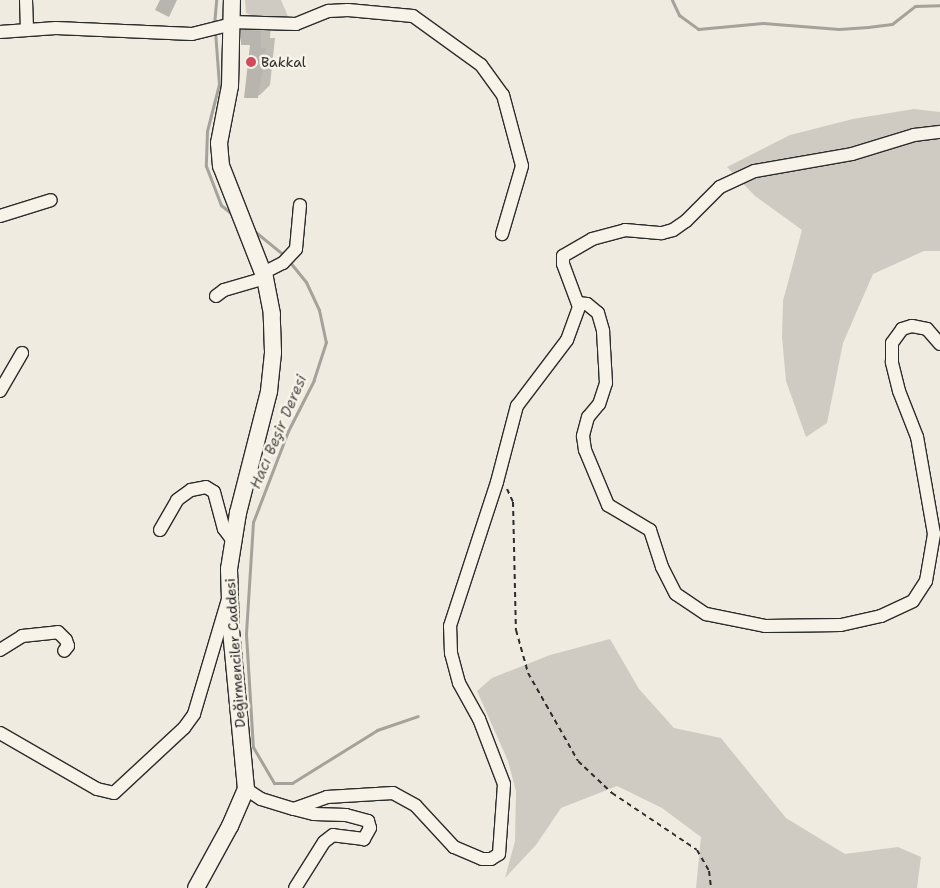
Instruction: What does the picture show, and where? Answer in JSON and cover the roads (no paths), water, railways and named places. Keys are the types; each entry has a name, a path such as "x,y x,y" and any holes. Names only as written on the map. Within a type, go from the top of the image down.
{"main road":[{"name":"Değirmenciler Caddesi","path":"196,888 230,826 246,789 228,599 233,541 272,372 272,314 264,276 230,196 221,166 219,143 230,86 229,24 232,0"}],"street":[{"path":"26,0 27,28"},
{"path":"0,32 27,28 205,32 229,24 296,24 330,11 348,10 414,16 481,65 503,95 522,166 502,234"},
{"path":"294,809 328,797 393,792 416,806 454,847 482,859 492,859 499,854 504,784 479,719 459,684 451,653 450,626 497,482 517,406 567,340 578,304 563,264 563,256 592,239 625,230 662,234 673,230 686,221 720,188 755,171 852,154 914,135 940,132"},
{"path":"0,216 51,200"},
{"path":"216,296 224,290 264,276 283,263 296,249 300,205"},
{"path":"578,304 587,304 598,314 603,331 606,384 599,404 588,417 583,436 585,450 608,505 650,530 662,567 676,594 706,614 765,626 841,625 881,616 913,601 926,582 934,534 917,437 899,391 892,362 892,344 902,329 912,326 927,329 940,344"},
{"path":"0,391 22,353"},
{"path":"160,530 177,500 191,490 206,487 214,492 224,529 233,541"},
{"path":"0,733 97,789 114,793 184,728 194,714 228,599"},
{"path":"0,650 22,636 58,632 66,640 68,646 64,651"},
{"path":"246,789 261,799 294,809 314,814 346,815 368,821 370,828 364,839 333,835 324,842 295,888"}],"waterway":[{"name":"Hacı Beşir Deresi","path":"214,25 216,0"},
{"path":"672,0 679,15 698,29 763,23 839,29 868,27 892,24 915,6 940,5"},
{"name":"Hacı Beşir Deresi","path":"215,31 219,84 207,131 206,166 221,205 234,216"},
{"name":"Hacı Beşir Deresi","path":"253,230 285,256"},
{"name":"Hacı Beşir Deresi","path":"289,261 306,282 319,310 326,342 314,380 288,431 253,522 246,634 253,747 274,783 292,783 377,730 418,716"}],"place":[{"name":"Bakkal","path":"251,62"}]}
